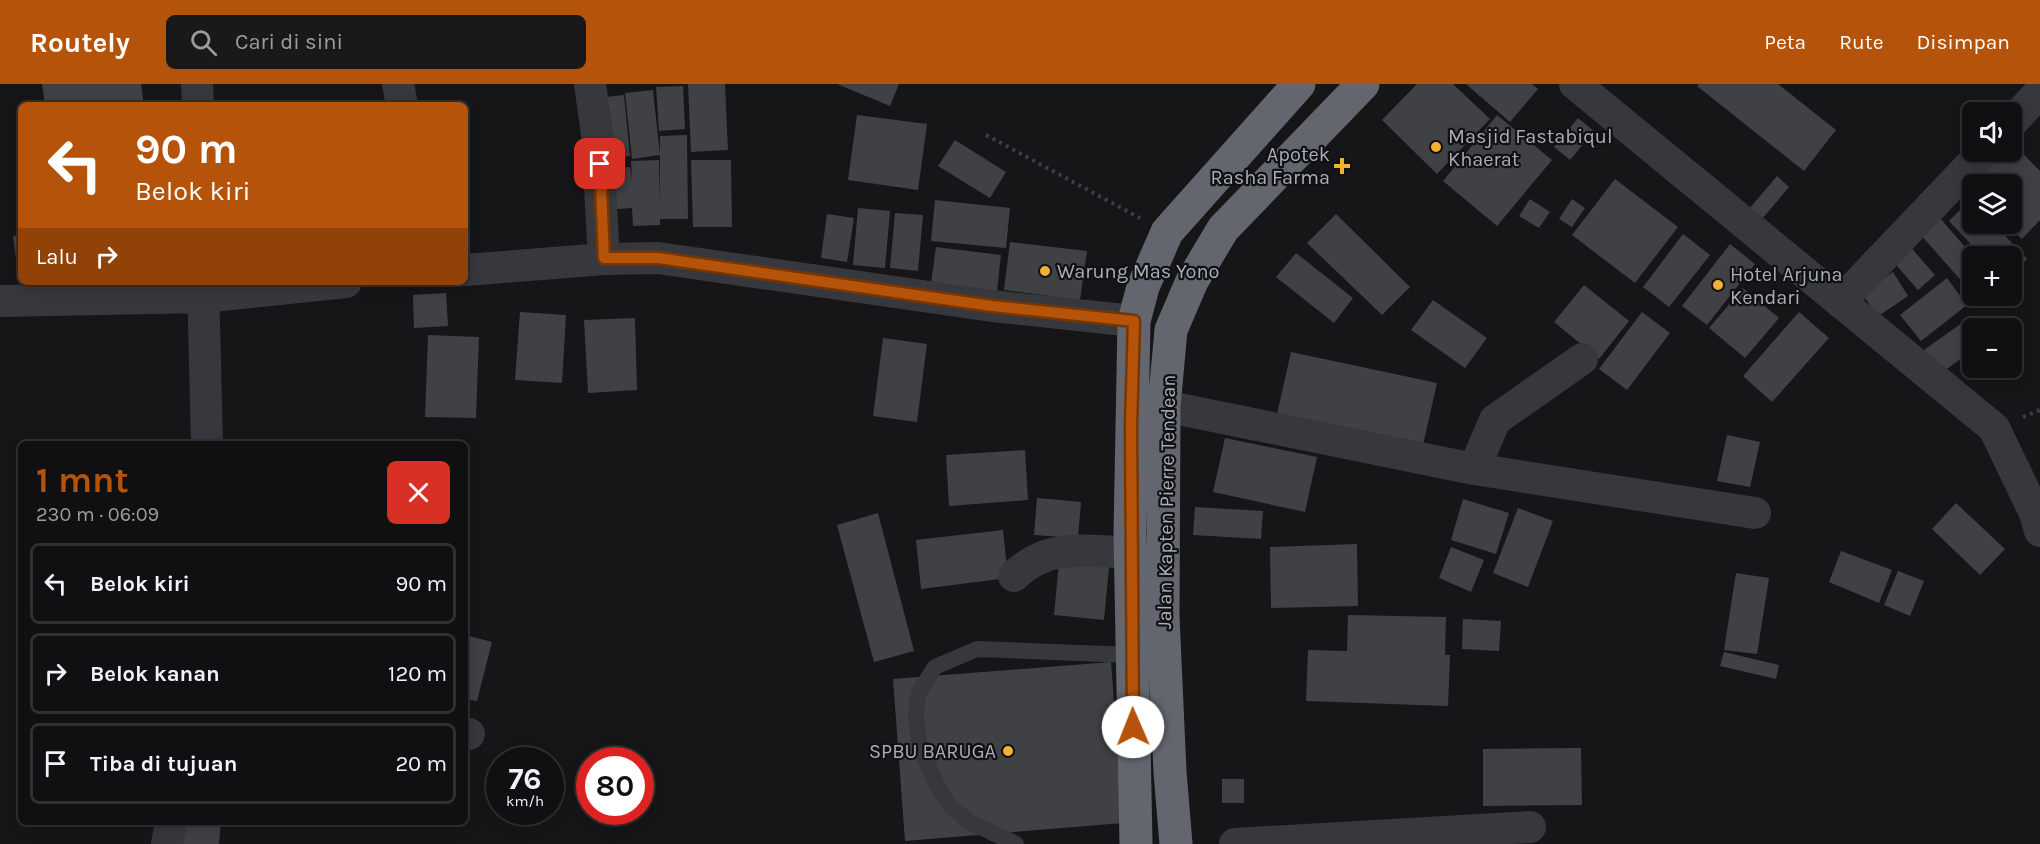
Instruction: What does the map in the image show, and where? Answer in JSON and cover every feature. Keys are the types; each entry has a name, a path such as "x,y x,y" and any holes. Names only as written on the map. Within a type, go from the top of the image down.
{"highway":[{"name":"Jalan Kapten Pierre Tendean","path":"1136,844 1131,655 1131,425 1134,321 1143,287 1167,232 1299,84"},
{"name":"Jalan Kapten Pierre Tendean","path":"1176,844 1170,772 1163,616 1164,406 1171,330 1192,281 1223,229 1363,84"},
{"path":"1134,775 1170,772"}],"street":[{"path":"196,84 198,102"},
{"path":"398,84 401,102"},
{"path":"590,84 598,144 604,258"},
{"path":"1575,84 1994,428 2035,513 2040,531"},
{"path":"2022,111 2040,92"},
{"path":"1840,302 1973,162"},
{"path":"468,270 604,258 658,258 992,306 1134,321"},
{"path":"0,301 292,285"},
{"path":"203,290 207,441"},
{"path":"1474,469 1495,420 1582,359"},
{"path":"1164,406 1474,469 1755,513"},
{"path":"1014,576 1041,555 1083,551 1132,553"},
{"path":"167,844 170,825"},
{"path":"1234,844 1530,827"}],"lane":[{"path":"1016,844 968,821 951,807 941,793 920,747 916,717 918,693 935,667 977,649 1131,655"}],"path":[{"path":"986,135 1167,232"}],"building":[{"path":"42,84 141,84 144,102 45,102"},
{"path":"688,84 725,84 728,150 691,152"},
{"path":"837,84 899,84 890,106"},
{"name":"Masjid Fastabiqul Khaerat","path":"1417,84 1453,84 1490,119 1437,174 1382,120"},
{"path":"1466,84 1532,84 1538,89 1510,122"},
{"path":"1699,84 1778,84 1836,130 1804,171 1697,86"},
{"path":"683,86 685,129 659,131 656,87"},
{"path":"653,90 660,155 632,159 625,93"},
{"path":"624,95 630,156 604,159 597,98"},
{"path":"857,115 927,124 918,190 848,180"},
{"path":"1497,115 1552,160 1497,226 1443,181"},
{"path":"1578,118 1594,131 1570,160 1554,147"},
{"path":"687,135 688,219 660,219 660,225 633,226 632,208 603,210 601,168 630,167 632,181 631,161 659,160 660,207 660,136"},
{"path":"955,140 1006,172 990,198 938,166"},
{"path":"2022,153 2040,171 2040,220 2022,239 2017,234 2022,234 2022,174 1977,174 1988,162 2022,162"},
{"path":"691,160 731,160 732,227 693,227"},
{"path":"1777,176 1789,187 1756,226 1744,215"},
{"path":"1615,179 1678,227 1635,283 1572,235"},
{"path":"1530,199 1550,212 1539,228 1519,216"},
{"path":"1572,199 1585,208 1572,227 1559,219"},
{"path":"935,200 1010,208 1006,248 931,241"},
{"path":"858,208 890,211 885,268 853,265"},
{"path":"1962,208 1962,234 2003,234 2015,246 1973,246 1949,221"},
{"path":"895,213 923,215 918,271 890,268"},
{"path":"827,214 854,218 847,262 821,258"},
{"path":"1336,214 1410,287 1382,315 1307,243"},
{"path":"1939,217 1964,246 1962,246 1962,282 1920,234"},
{"path":"1683,234 1710,255 1669,307 1643,287"},
{"path":"18,235 18,275 13,236"},
{"name":"Warung Mas Yono","path":"1010,242 1087,251 1080,300 1004,290"},
{"path":"1907,243 1935,275 1918,290 1890,258"},
{"name":"Hotel Arjuna Kendari","path":"1730,244 1755,264 1707,325 1682,306"},
{"path":"936,247 1001,255 997,291 931,284"},
{"path":"1296,253 1353,298 1334,323 1276,277"},
{"path":"2022,254 2027,259 2022,264"},
{"path":"1893,272 1908,296 1877,317 1862,293"},
{"path":"1947,278 1962,298 1962,306 1966,306 1921,341 1900,315"},
{"path":"1584,285 1629,321 1599,359 1554,322"},
{"path":"1743,288 1779,318 1745,358 1709,328"},
{"path":"446,293 448,326 414,328 413,295"},
{"path":"1433,300 1487,338 1465,368 1411,330"},
{"path":"520,312 566,315 562,383 515,380"},
{"path":"1642,312 1670,333 1627,390 1599,369"},
{"path":"1799,312 1829,338 1772,402 1743,376"},
{"path":"635,318 637,390 588,393 584,320"},
{"path":"1962,323 1962,358 1941,373 1924,350"},
{"path":"428,335 479,337 476,418 425,417"},
{"path":"883,338 927,344 917,422 873,416"},
{"path":"1291,352 1437,383 1421,454 1275,423"},
{"path":"1727,435 1760,442 1750,487 1717,481"},
{"path":"1225,438 1317,457 1305,512 1213,492"},
{"path":"1025,450 1028,500 949,506 946,455"},
{"path":"1037,498 1081,502 1078,538 1034,535"},
{"path":"1463,499 1509,513 1496,554 1451,540"},
{"path":"1956,503 2005,549 1980,575 1932,529"},
{"path":"1195,507 1263,511 1261,539 1193,535"},
{"path":"1518,508 1553,521 1528,587 1493,573"},
{"path":"878,513 914,651 874,662 837,525"},
{"path":"1003,530 1008,578 921,589 916,540"},
{"path":"1357,544 1358,606 1271,608 1270,547"},
{"path":"1451,547 1484,560 1471,592 1439,578"},
{"path":"1841,551 1892,570 1879,603 1829,582"},
{"path":"1059,562 1109,567 1104,620 1054,615"},
{"path":"1898,571 1924,581 1910,616 1884,605"},
{"path":"1736,573 1769,578 1757,654 1724,650"},
{"path":"1348,615 1446,617 1445,655 1450,655 1448,706 1306,701 1308,650 1347,651"},
{"path":"1463,619 1501,621 1499,651 1462,649"},
{"path":"468,636 492,642 477,701 468,700"},
{"path":"1724,652 1779,665 1776,679 1720,666"},
{"name":"SPBU BARUGA","path":"1111,662 1123,823 905,841 893,679"},
{"path":"1581,748 1582,805 1483,806 1483,749"},
{"path":"1222,779 1244,779 1244,803 1222,803"},
{"path":"180,825 221,825 219,844 178,844"}],"place":[{"name":"Masjid Fastabiqul Khaerat","path":"1436,147"},
{"name":"Apotek Rasha Farma","path":"1342,166"},
{"name":"Warung Mas Yono","path":"1045,271"},
{"name":"Hotel Arjuna Kendari","path":"1718,285"},
{"name":"SPBU BARUGA","path":"1008,751"}],"route":[{"path":"600,164 604,258 658,258 992,306 1134,321 1130,534 1133,727"}]}
